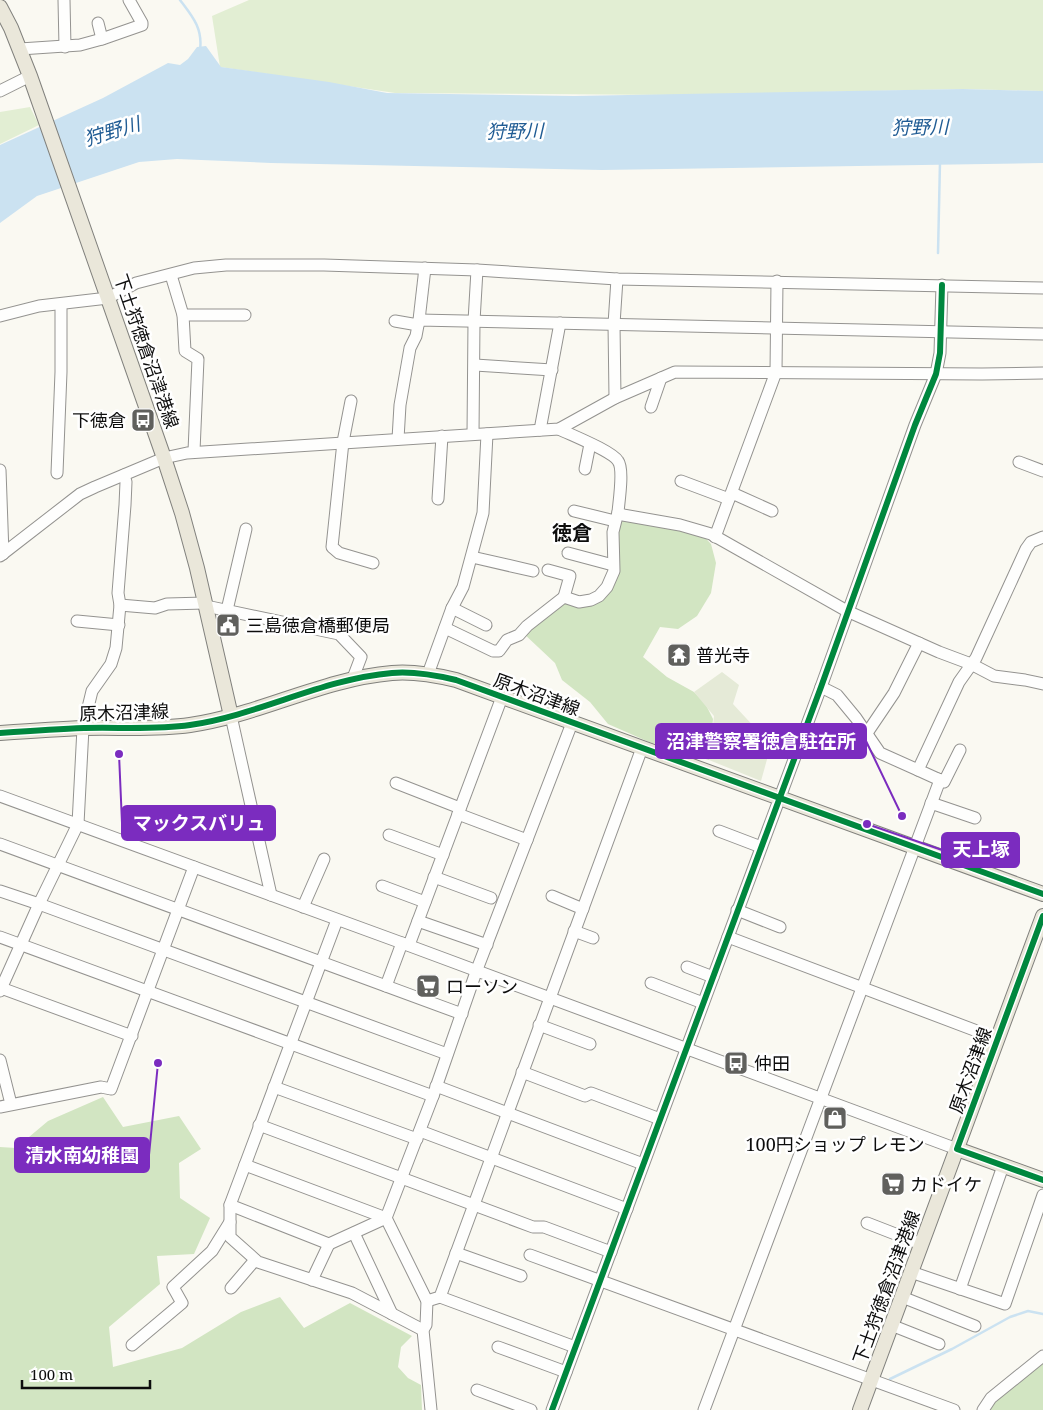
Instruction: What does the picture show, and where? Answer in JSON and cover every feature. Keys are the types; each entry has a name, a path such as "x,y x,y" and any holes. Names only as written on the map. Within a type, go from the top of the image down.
{"main road":[{"name":"下土狩徳倉沼津港線","path":"0,7 12,28 20,49 182,513 231,716"},
{"name":"原木沼津線","path":"0,733 83,728 162,728 190,725 231,716 353,678 394,672 428,674 456,680 1043,894"},
{"name":"原木沼津線","path":"957,1149 1043,916"},
{"name":"下土狩徳倉沼津港線","path":"860,1410 957,1149"},
{"path":"957,1149 1043,1180"}],"street":[{"path":"64,0 64,47"},
{"path":"20,49 64,47 102,39 143,24 129,0"},
{"path":"98,23 102,39"},
{"path":"0,91 31,80"},
{"path":"0,316 39,306 108,298 136,283 194,268 226,265 324,265 476,270 617,278 1043,288"},
{"path":"398,439 400,404 410,348 416,336 419,322 425,268"},
{"path":"473,434 476,270"},
{"path":"171,275 183,315 185,351 198,359 194,451"},
{"path":"615,398 614,324 617,278"},
{"path":"715,537 776,372 777,281"},
{"path":"552,1410 821,687 915,425 936,374 939,363 942,285"},
{"path":"57,473 61,372 60,304"},
{"path":"183,315 246,315"},
{"path":"395,321 474,321 1043,334"},
{"path":"540,430 560,323"},
{"path":"474,365 552,370"},
{"path":"2,555 80,494 164,458 194,451 559,429 615,398 675,372 1043,373"},
{"path":"651,407 661,378"},
{"path":"351,401 343,442 332,547 339,553 373,563"},
{"path":"559,429 607,452 618,460 621,467 617,516 613,532 614,571 611,579 599,596 591,600 579,602 564,597"},
{"path":"428,674 452,608 463,587 483,513 486,434"},
{"path":"438,499 442,436"},
{"path":"585,469 590,444"},
{"path":"1019,462 1043,471"},
{"path":"0,470 2,555"},
{"path":"124,475 126,482 118,593 120,605 119,625 113,658 108,668 92,688 83,728 78,824 21,944 5,966 1,990 132,1036"},
{"path":"680,481 772,511"},
{"path":"574,510 617,516 623,515 680,525 715,537 847,611 971,664 994,676 1043,684"},
{"path":"226,610 246,530"},
{"path":"918,770 959,682 980,651 1026,548 1031,542 1043,537"},
{"path":"568,552 613,566"},
{"path":"472,557 534,571"},
{"path":"445,628 493,651 499,651 507,640 520,635 527,626 564,597 570,576 548,570"},
{"path":"120,605 155,608 167,604 205,605 339,634 361,657 353,678"},
{"path":"452,608 486,625"},
{"path":"77,621 119,625"},
{"path":"867,734 894,693 919,643"},
{"path":"821,687 837,695 880,753 944,782 960,750"},
{"path":"386,986 405,944 418,921 502,697"},
{"path":"231,716 271,895"},
{"path":"312,1280 329,1244 386,1218 418,1135 476,972 572,722"},
{"path":"440,1296 642,748"},
{"path":"704,1410 940,780 938,779"},
{"path":"396,783 527,840"},
{"path":"0,796 957,1149"},
{"path":"931,803 975,818"},
{"path":"719,831 761,847"},
{"path":"389,835 443,855"},
{"path":"0,844 462,1014"},
{"path":"303,907 324,858"},
{"path":"0,1060 6,1105 101,1087 112,1089 194,867"},
{"path":"434,877 490,898"},
{"path":"382,886 425,902"},
{"path":"0,891 447,1054"},
{"path":"552,896 583,908"},
{"path":"737,910 780,927"},
{"path":"337,920 230,1205 230,1237 258,1262 352,1294 423,1330"},
{"path":"418,921 487,945"},
{"path":"574,931 593,938"},
{"path":"0,937 290,1044 507,1114 643,1164"},
{"path":"728,937 998,1039"},
{"path":"687,967 713,977"},
{"path":"651,983 703,1003"},
{"path":"539,1025 590,1044"},
{"path":"522,1072 584,1096 591,1093 660,1119"},
{"path":"274,1087 491,1158 627,1208"},
{"path":"260,1125 533,1227 544,1227 610,1252"},
{"path":"245,1165 386,1218 427,1301 426,1325 423,1330 431,1410"},
{"path":"960,1289 1003,1166"},
{"path":"911,1272 1005,1304 1043,1195"},
{"path":"230,1205 329,1244"},
{"path":"132,1345 182,1303 173,1287 212,1251 230,1222"},
{"path":"867,1223 922,1244"},
{"path":"354,1233 392,1314"},
{"path":"456,1252 521,1276"},
{"path":"530,1255 954,1410"},
{"path":"231,1288 255,1260"},
{"path":"427,1301 440,1296 575,1347"},
{"path":"902,1298 975,1326"},
{"path":"891,1325 939,1344"},
{"path":"498,1347 566,1372"},
{"path":"983,1410 991,1398 1043,1356"},
{"path":"477,1390 531,1410"}],"green space":[{"path":"249,0 1043,0 1043,91 963,89 675,95 395,93 220,67 212,16"},
{"path":"30,107 39,125 0,144 0,112"},
{"path":"623,515 698,530 711,544 716,563 711,593 697,616 678,629 660,627 643,657 667,677 694,692 705,703 713,719 709,760 649,742 608,724 590,702 562,680 555,663 522,632 564,597 591,600 607,587 613,536"},
{"path":"722,672 739,685 733,704 771,745 761,781 709,760 714,716 694,692"},
{"path":"103,1097 123,1127 179,1116 201,1149 179,1163 180,1198 210,1218 194,1254 157,1256 160,1284 109,1327 113,1367 182,1348 241,1312 280,1297 304,1328 350,1303 412,1336 401,1347 398,1367 408,1378 421,1385 422,1410 0,1410 0,1147 16,1148 48,1121"},
{"path":"1034,1363 1043,1364 1043,1410 984,1410"}],"water":[{"name":"狩野川","path":"206,46 221,67 329,82 387,93 574,96 963,89 1043,91 1043,163 602,170 271,163 177,159 139,162 37,196 0,223 0,145 103,98 168,63 180,65 188,59 197,47"}],"waterway":[{"path":"180,0 196,23 200,35 200,50"},
{"path":"938,253 940,162"},
{"path":"890,1379 952,1349 1010,1317 1028,1311 1043,1314"}],"cycle path":[{"path":"552,1410 821,687 915,425 936,374 940,353 942,285"},
{"path":"0,733 74,728 177,727 241,714 341,682 392,673 432,675 456,680 1043,894"},
{"path":"1043,916 957,1149 1043,1180"}],"place":[{"name":"下徳倉","path":"143,420"},
{"name":"三島徳倉橋郵便局","path":"228,625"},
{"name":"普光寺","path":"679,655"},
{"name":"マックスバリュ","path":"119,754"},
{"name":"沼津警察署徳倉駐在所","path":"902,816"},
{"name":"天上塚","path":"867,824"},
{"name":"ローソン","path":"428,986"},
{"name":"清水南幼稚園","path":"158,1063"},
{"name":"仲田","path":"736,1063"},
{"name":"100円ショップ レモン","path":"835,1118"},
{"name":"カドイケ","path":"893,1184"}],"district":[{"name":"徳倉","path":"572,532"}]}
